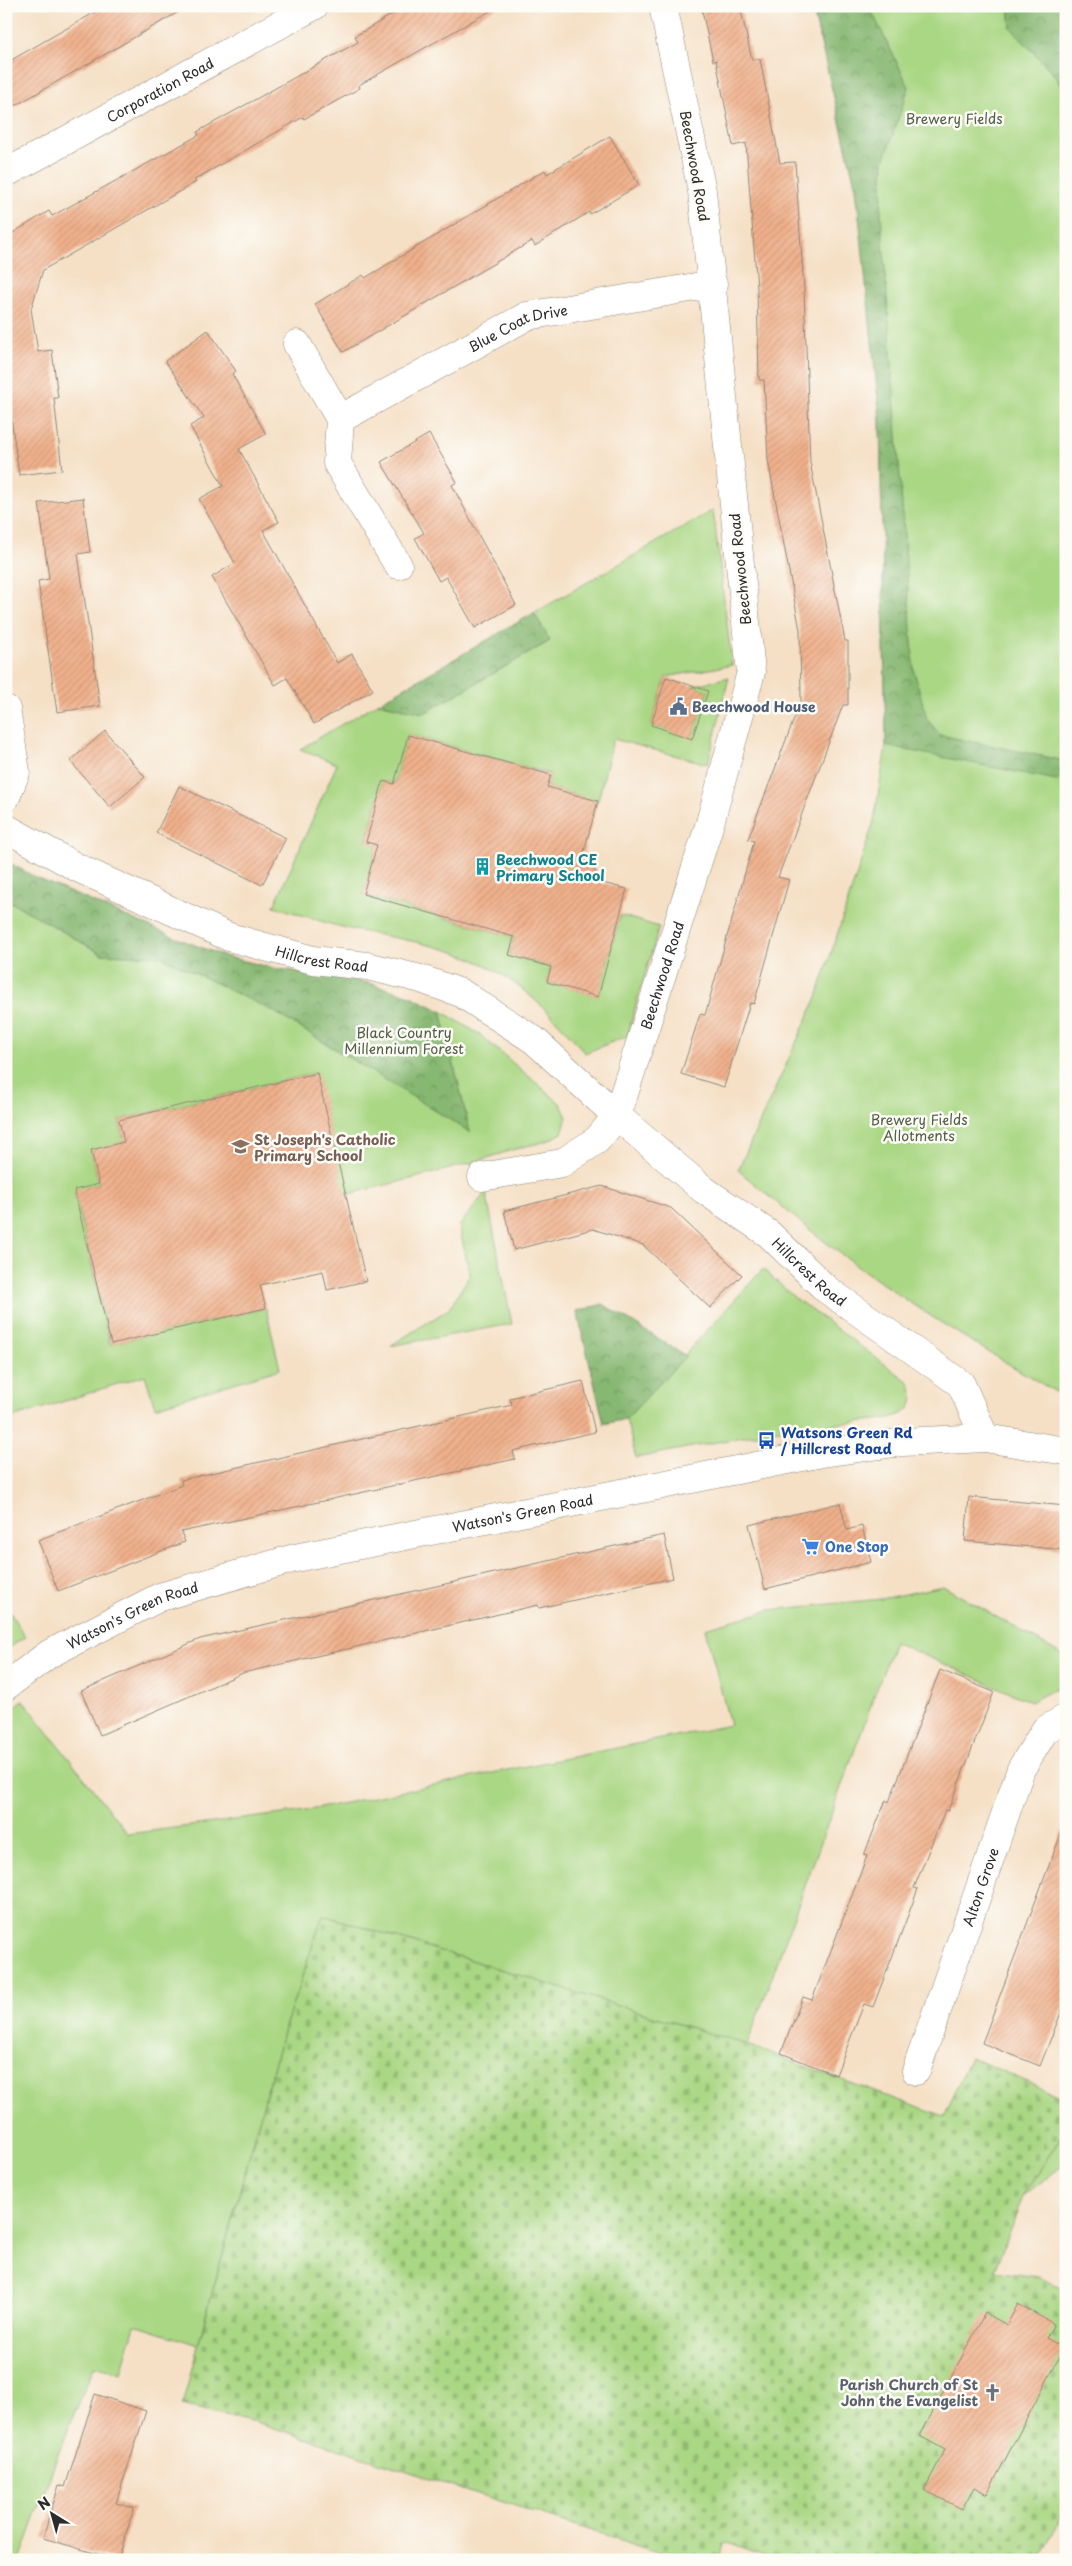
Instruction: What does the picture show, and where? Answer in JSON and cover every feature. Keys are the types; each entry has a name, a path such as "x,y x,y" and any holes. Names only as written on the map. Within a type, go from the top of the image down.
{"street":[{"name":"Corporation Road","path":"6,173 314,6"},
{"name":"Beechwood Road","path":"616,1116 710,823 751,672 732,500 713,284 702,191 662,6"},
{"name":"Blue Coat Drive","path":"340,419 527,316 713,284"},
{"path":"297,344 340,419 337,463 398,565"},
{"path":"6,709 16,772 6,797"},
{"name":"Hillcrest Road","path":"6,828 78,868 229,937 312,960 367,966 412,976 462,994 534,1040 616,1116 704,1190 769,1234 826,1288 961,1384 985,1438"},
{"path":"482,1178 562,1163 597,1140 616,1116"},
{"name":"Watson's Green Road","path":"6,1686 49,1654 160,1597 295,1558 822,1453 903,1442 985,1438 1066,1451"},
{"name":"Alton Grove","path":"916,2071 1020,1769 1045,1730 1066,1718"}],"green space":[{"path":"812,6 1066,6 1066,1398 964,1337 890,1289 817,1235 738,1170 817,997 874,821 886,746 880,419 864,257 856,188"},
{"path":"812,6 869,6 909,87 884,161 881,212 914,671 927,719 940,735 1066,761 1066,782 886,746 880,419 856,188"},
{"path":"1009,6 1066,6 1066,100 1057,78 1011,28"},
{"path":"713,510 732,665 666,677 651,725 692,738 708,691 692,686 729,677 708,764 613,739 598,801 547,787 550,774 408,735 394,784 383,781 366,841 377,845 363,895 514,937 509,955 551,967 547,982 598,996 620,915 659,927 627,1036 585,1053 553,1017 529,995 503,975 473,959 421,943 340,927 274,906 337,764 300,749 378,703 424,713 550,641 534,613"},
{"path":"534,613 550,641 424,713 378,703"},
{"name":"Black Country Millennium Forest","path":"6,861 37,878 174,937 224,956 274,968 369,983 411,996 441,1011 470,1132 273,1011 160,956 102,954 6,899"},
{"path":"6,899 102,954 160,956 273,1011 470,1132 441,1011 479,1034 560,1103 567,1117 562,1133 544,1142 431,1174 345,1195 316,1073 119,1120 124,1142 91,1151 99,1184 74,1191 110,1344 266,1308 280,1369 155,1407 145,1375 6,1420"},
{"path":"486,1192 512,1324 390,1346 449,1309 470,1275 459,1226"},
{"path":"763,1269 795,1298 909,1382 913,1398 909,1408 900,1415 885,1419 778,1430 636,1458 626,1419"},
{"path":"603,1304 686,1356 626,1419 604,1424 577,1311"},
{"path":"943,1586 1066,1657 1066,1686 1054,1689 1031,1702 894,1642 747,2045 323,1915 282,2036 198,2345 135,2325 121,2373 94,2366 60,2449 20,2560 6,2560 6,1715 23,1700 128,1834 305,1811 730,1725 705,1628 770,1610 881,1599"},
{"path":"6,1606 25,1637 6,1650"},
{"path":"323,1915 747,2045 944,2117 970,2057 1066,2099 1066,2129 1023,2196 994,2271 1038,2277 1066,2289 1066,2508 1039,2560 775,2560 725,2542 718,2560 682,2560 256,2422 182,2405 282,2036"},
{"path":"1066,2129 1066,2163 1023,2196"}],"building":[{"path":"106,6 189,6 6,111 6,63"},
{"path":"407,6 499,6 359,85 360,88 304,119 303,117 194,180 196,182 43,270 31,309 38,352 52,350 58,398 54,398 62,470 19,475 6,382 6,237 49,211 52,216 199,135 197,132 358,42 355,36"},
{"path":"701,6 740,6 752,60 760,59 780,163 795,162 804,289 810,462 845,641 848,641 848,705 843,705 778,877 789,880 754,1004 750,1003 724,1087 681,1074 700,1014 705,1015 754,841 748,839 801,701 800,630 768,460 764,380 759,380 757,288 746,143 733,146 716,60 713,61"},
{"path":"610,136 639,185 590,214 589,212 535,246 532,241 343,352 315,304 363,275 365,278 545,170 547,174"},
{"path":"208,330 236,371 232,374 266,434 239,449 279,522 263,530 337,663 352,654 373,690 314,724 287,678 275,685 212,577 235,563 199,499 223,486 190,426 204,418 165,361"},
{"path":"429,434 457,482 452,485 516,605 475,628 446,577 439,581 415,538 424,533 381,462"},
{"path":"83,498 90,552 78,554 100,706 57,712 38,581 49,579 39,503"},
{"path":"666,677 708,691 692,739 651,725"},
{"path":"105,731 145,777 110,807 70,761"},
{"name":"Beechwood CE Primary School","path":"408,735 551,775 547,787 598,801 584,851 602,883 627,889 598,997 547,982 551,967 509,955 514,937 363,894 377,845 366,842 383,781 394,784"},
{"path":"179,786 286,838 262,885 156,833"},
{"path":"317,1073 366,1281 327,1290 323,1271 260,1285 266,1308 111,1344 74,1190 99,1184 91,1150 124,1142 119,1120"},
{"path":"602,1186 671,1208 742,1275 710,1308 643,1245 593,1229 514,1250 504,1211"},
{"path":"583,1381 595,1432 513,1451 515,1459 181,1532 185,1542 58,1591 38,1540 182,1485 181,1480 512,1405 510,1398"},
{"path":"969,1497 1066,1506 1066,1550 965,1541"},
{"name":"One Stop","path":"840,1503 847,1530 862,1526 871,1562 765,1589 749,1525"},
{"path":"664,1535 673,1578 539,1608 538,1605 243,1673 100,1735 81,1691 200,1639"},
{"path":"940,1670 994,1692 948,1811 945,1810 914,1888 918,1889 873,2007 864,2004 836,2075 781,2053 803,1997 812,2000 867,1856 864,1855 886,1800 889,1802"},
{"path":"1062,1831 1066,1832 1066,2000 1040,2066 982,2043"},
{"name":"Parish Church of St John the Evangelist","path":"1018,2304 1054,2324 1046,2338 1064,2348 987,2494 974,2487 962,2509 924,2490 945,2450 920,2436 985,2313 1007,2325"},
{"path":"95,2394 146,2411 116,2503 134,2508 118,2560 43,2538 59,2485 65,2487"}],"place":[{"name":"Beechwood House","path":"678,706"},
{"name":"Beechwood CE Primary School","path":"482,867"},
{"name":"St Joseph's Catholic Primary School","path":"240,1147"},
{"name":"Watsons Green Rd / Hillcrest Road","path":"767,1440"},
{"name":"One Stop","path":"811,1546"},
{"name":"Parish Church of St John the Evangelist","path":"992,2392"}],"park label":[{"name":"Brewery Fields","path":"954,118"},
{"name":"Brewery Fields Allotments","path":"919,1128"}]}
